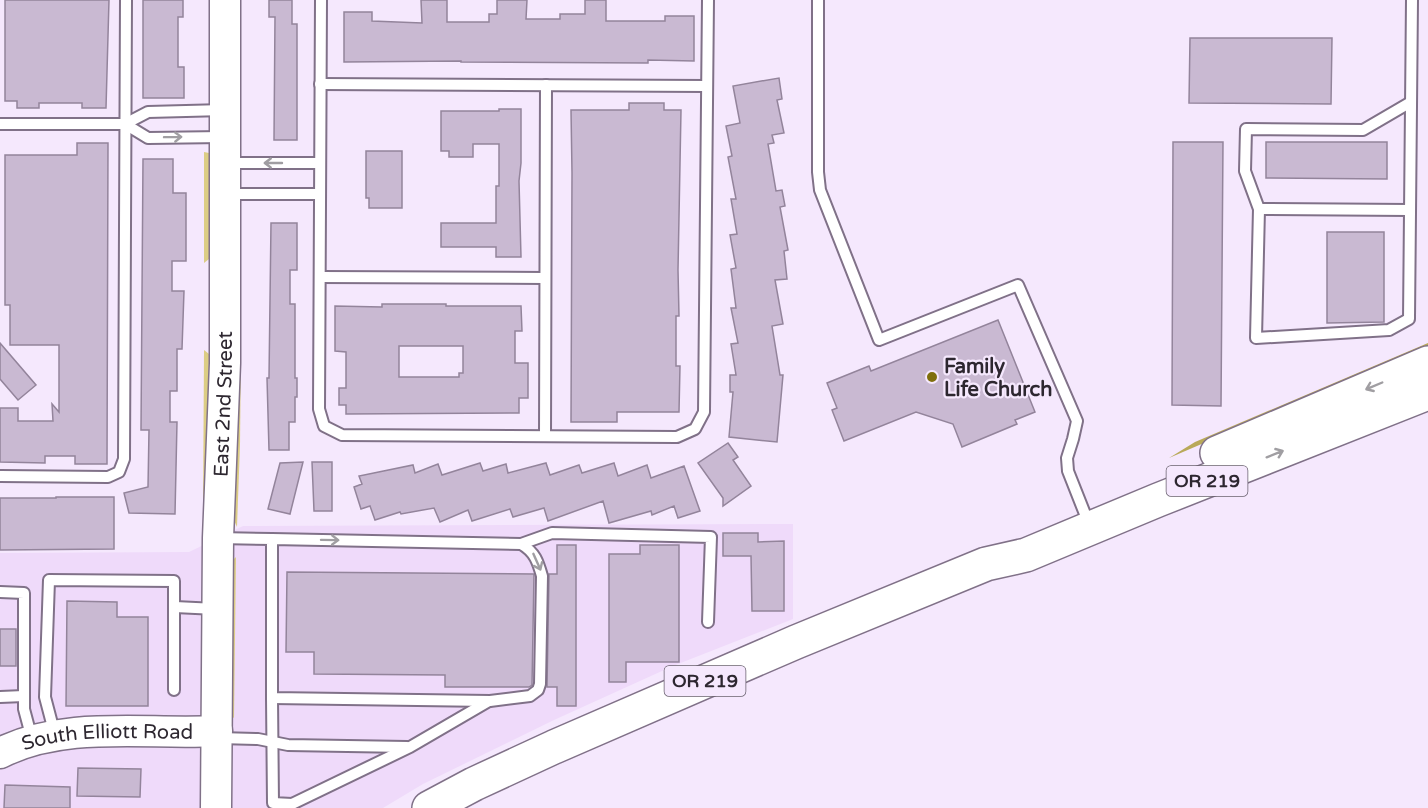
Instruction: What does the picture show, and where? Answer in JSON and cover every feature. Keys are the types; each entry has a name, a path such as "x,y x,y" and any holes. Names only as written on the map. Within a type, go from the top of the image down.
{"main road":[{"name":"OR 219","path":"986,564 1020,542 1193,463 1428,363"},
{"name":"OR 219","path":"429,808 494,775 631,713 986,564 1026,555 1428,393"}],"street":[{"name":"East 2nd Street","path":"216,808 218,538 225,363 225,0"},
{"name":"South Elliott Road","path":"0,753 44,738 94,732 217,735"}],"lane":[{"path":"0,476 108,477 119,472 124,459 126,0"},
{"path":"321,0 320,409 324,426 342,435 677,437 695,429 704,412 708,0"},
{"path":"818,0 820,190 879,340 1018,285 1077,421 1067,458 1068,471 1085,514"},
{"path":"1411,102 1363,130 1246,129 1245,171 1259,209 1256,338 1389,330 1409,319 1412,0"},
{"path":"320,84 707,86"},
{"path":"544,435 546,85"},
{"path":"0,124 125,124 148,112 225,137 320,163"},
{"path":"125,124 148,138 225,137"},
{"path":"225,194 320,194"},
{"path":"1259,209 1409,210"},
{"path":"320,277 545,278"},
{"path":"218,538 521,544 552,533 711,537 708,622"},
{"path":"272,539 273,803 292,804 410,747 490,701"},
{"path":"272,698 490,701 530,696 538,690 540,684 542,576 537,560 529,549 521,544"},
{"path":"44,738 49,580 174,581 174,690"},
{"path":"0,592 24,593 24,709 44,738"},
{"path":"175,607 217,609"},
{"path":"0,697 24,696"},
{"path":"217,735 288,745 410,747"}],"shaded area":[{"path":"204,152 209,153 209,259 204,263"},
{"path":"1428,343 1428,347 1169,458 1195,442"},
{"path":"204,350 209,354 208,449 203,510"},
{"path":"241,350 237,527 232,516 237,355"},
{"path":"793,524 793,619 673,666 554,720 423,784 383,808 0,808 0,553 189,552 243,526"},
{"path":"236,557 234,718 230,715 231,562"}],"building":[{"path":"5,0 109,0 106,108 82,108 82,103 39,103 39,108 17,108 17,101 5,101"},
{"path":"143,0 183,0 183,17 178,17 178,67 184,67 184,98 143,98"},
{"path":"269,0 292,0 292,24 297,24 297,140 274,140 275,17 269,17"},
{"path":"421,0 447,0 447,22 489,22 489,14 497,14 497,0 527,0 526,19 560,19 560,14 585,14 585,0 606,0 606,21 665,21 665,16 694,16 694,61 648,60 648,63 344,62 344,12 372,12 372,21 422,23"},
{"path":"1190,38 1332,38 1331,104 1189,103"},
{"path":"779,78 782,99 777,100 784,133 772,135 774,143 768,144 776,191 782,190 785,206 780,207 788,250 784,251 787,279 775,280 783,324 772,326 780,375 783,375 777,442 729,437 733,392 730,392 730,375 736,375 731,344 738,343 731,308 736,308 731,269 736,268 730,235 737,234 731,199 736,199 728,157 732,156 726,126 740,123 733,86"},
{"path":"629,103 664,103 664,110 681,110 679,316 676,316 676,366 680,366 679,412 617,412 617,422 571,422 571,110 629,110"},
{"path":"499,109 521,109 519,181 521,257 496,257 496,247 441,247 441,223 496,223 499,144 473,144 473,157 449,157 449,151 441,151 441,111 499,111"},
{"path":"1173,142 1223,142 1221,406 1172,405"},
{"path":"1266,142 1387,142 1387,179 1266,178"},
{"path":"77,143 108,143 107,464 75,464 75,456 45,456 45,463 0,462 0,408 18,408 18,421 53,421 52,404 59,412 59,345 10,345 10,305 5,305 5,155 77,155"},
{"path":"366,151 402,151 402,208 369,208 369,198 366,198"},
{"path":"143,159 173,159 173,193 186,193 186,261 172,261 172,291 184,291 182,349 177,349 177,391 170,391 170,422 177,422 175,514 129,513 124,493 148,487 149,430 141,430"},
{"path":"271,223 297,223 297,270 290,270 290,304 295,304 297,397 295,397 295,422 289,422 289,450 269,450 267,378 269,378"},
{"path":"1327,232 1384,232 1384,322 1327,323"},
{"path":"382,304 521,306 522,331 515,331 515,363 528,363 528,398 519,398 519,413 346,414 346,405 339,405 339,388 346,388 346,352 335,351 335,306 382,307","holes":["399,346 463,346 463,373 459,373 459,377 399,377"]},
{"name":"Family Life Church","path":"998,320 1035,412 1015,420 1017,424 962,447 953,424 916,412 844,441 832,410 837,408 827,383 869,366 871,371"},
{"path":"0,343 36,385 18,400 0,379"},
{"path":"728,443 738,457 733,460 751,486 723,506 723,498 698,463"},
{"path":"303,462 290,514 268,509 280,463"},
{"path":"312,462 332,462 332,511 314,511"},
{"path":"480,463 483,471 506,464 508,473 546,463 550,475 579,465 582,473 614,463 618,476 647,465 651,478 684,466 700,511 678,518 674,506 652,515 651,511 609,523 603,501 548,521 544,508 513,517 510,509 472,521 468,510 440,522 434,508 401,514 400,512 375,520 370,506 361,509 354,487 362,484 359,476 413,465 415,473 438,464 442,475"},
{"path":"114,497 114,549 0,550 0,498"},
{"path":"723,533 758,533 758,542 784,541 784,611 752,611 751,556 723,556"},
{"path":"557,545 576,545 576,706 557,706 557,687 547,687 549,574 557,574"},
{"path":"640,545 679,545 679,662 626,662 626,682 609,682 609,554 640,554"},
{"path":"287,572 534,574 532,685 529,687 445,687 445,675 314,674 314,652 286,652"},
{"path":"67,601 117,602 117,617 148,617 148,706 66,706"},
{"path":"0,629 16,629 16,666 0,666"},
{"path":"78,768 141,769 140,797 77,796"},
{"path":"5,785 70,787 70,808 4,808"}],"place":[{"name":"Family Life Church","path":"932,377"}]}
